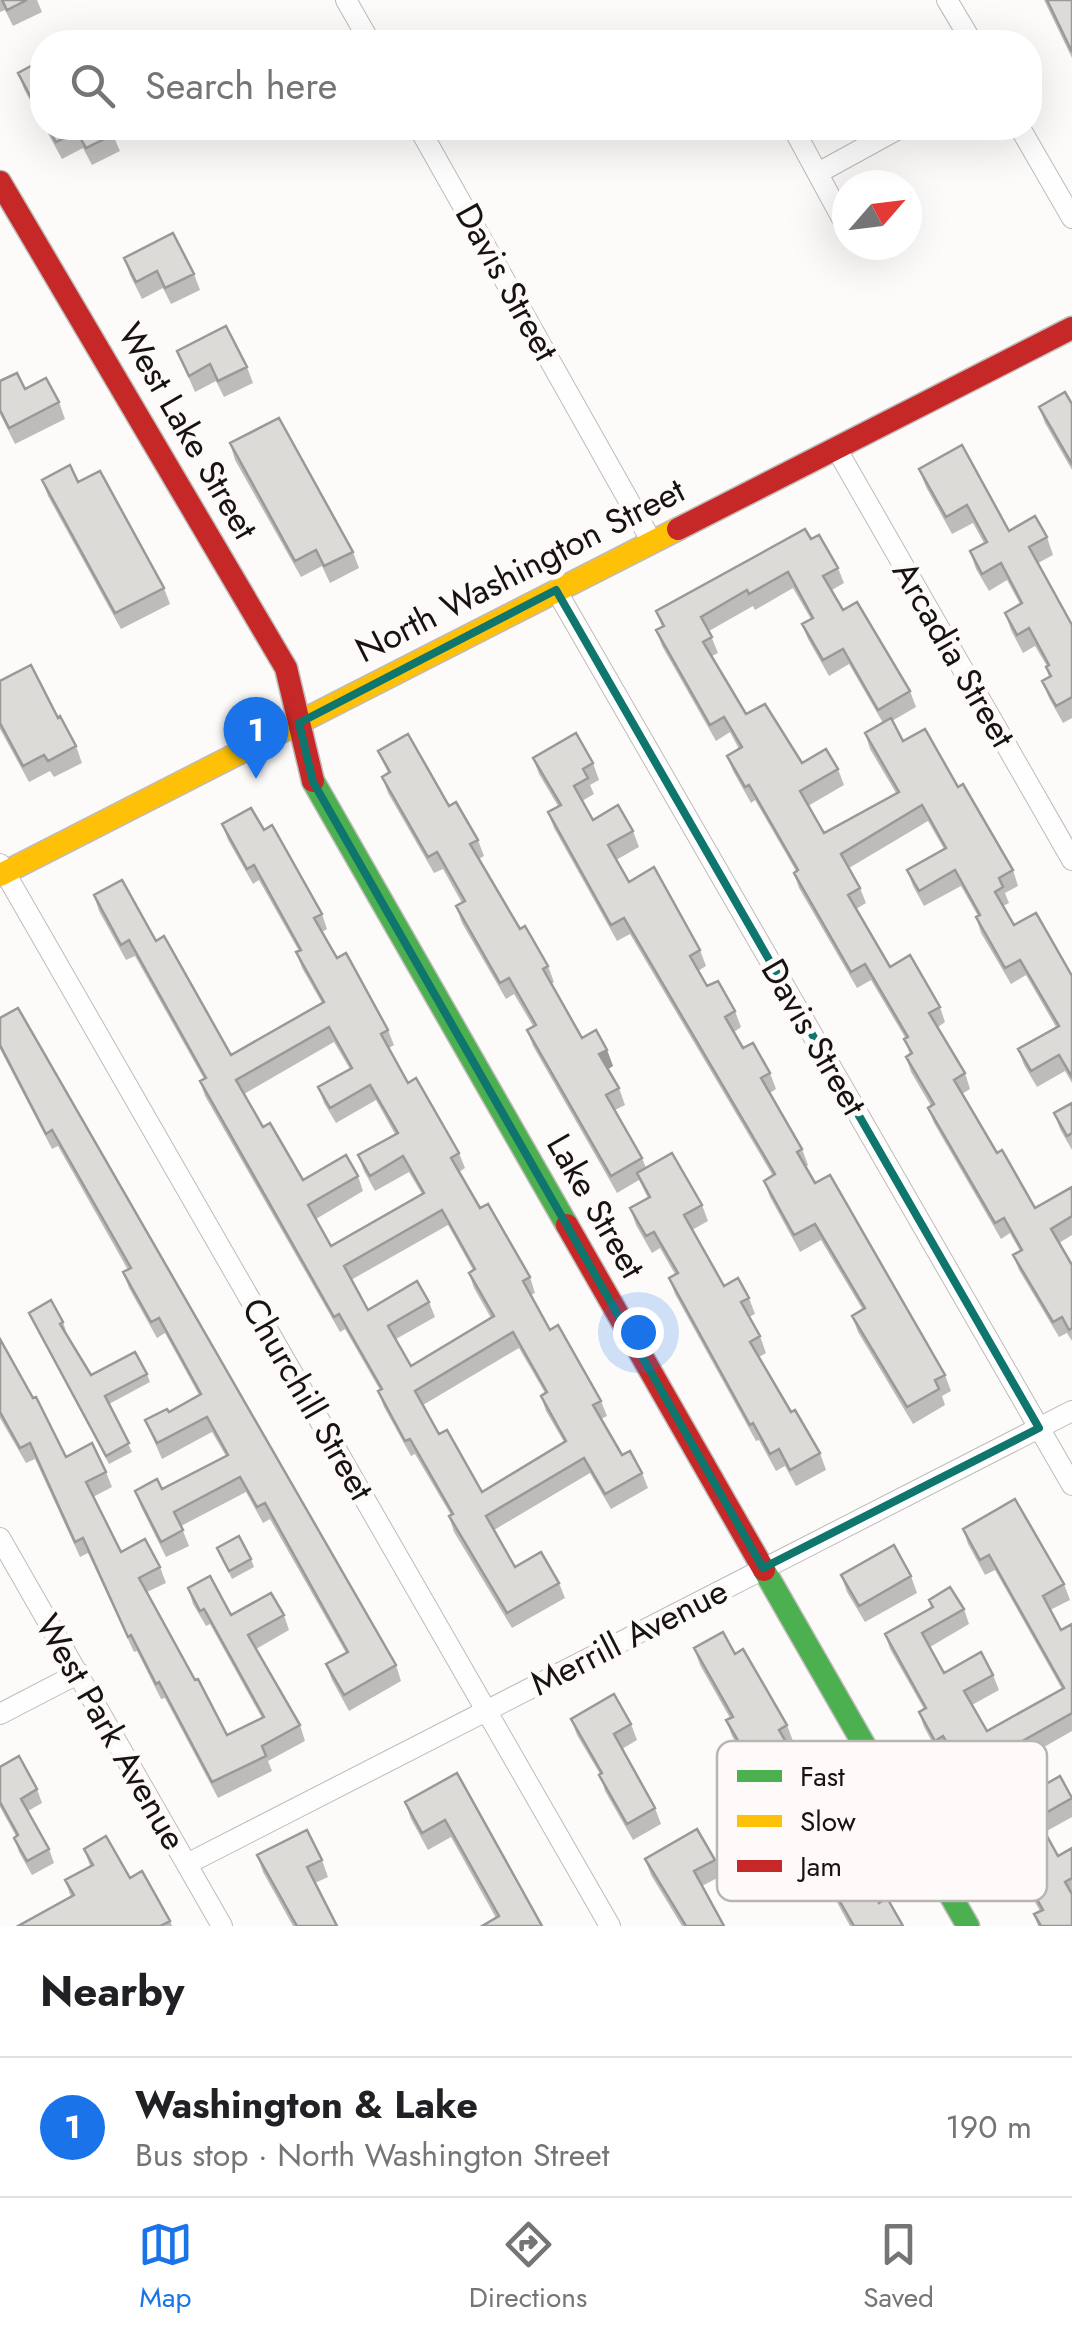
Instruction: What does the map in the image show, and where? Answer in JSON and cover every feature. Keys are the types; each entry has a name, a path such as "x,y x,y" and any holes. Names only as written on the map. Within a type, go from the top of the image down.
{"street":[{"path":"346,0 363,30"},
{"path":"947,0 965,30"},
{"name":"Davis Street","path":"426,140 652,542"},
{"path":"800,140 832,199"},
{"path":"818,173 878,140"},
{"path":"1027,140 1072,218"},
{"name":"West Lake Street","path":"0,182 286,668 299,723"},
{"name":"North Washington Street","path":"2,871 1072,328"},
{"name":"Arcadia Street","path":"836,448 1072,860"},
{"name":"Davis Street","path":"556,590 1072,1485"},
{"name":"Lake Street","path":"299,723 314,782 862,1741"},
{"name":"Churchill Street","path":"2,871 610,1926"},
{"name":"Merrill Avenue","path":"186,1864 1072,1411"},
{"name":"West Park Avenue","path":"0,1538 222,1926"},
{"path":"0,1714 79,1673"},
{"name":"Lake Street","path":"954,1901 968,1926"}],"highlighted area":[{"path":"556,590 1039,1428 763,1568 313,782 299,723"}],"building":[{"path":"2,0 27,0 7,10"},
{"path":"1047,0 1072,0 1072,52"},
{"path":"30,66 30,96 18,73"},
{"path":"82,140 102,140 86,148"},
{"path":"173,233 194,274 165,288 157,271 136,282 124,258"},
{"path":"226,326 247,367 218,381 210,364 189,376 177,351"},
{"path":"17,373 25,389 46,378 59,402 9,428 0,410 0,381"},
{"path":"1065,392 1072,404 1072,464 1039,407"},
{"path":"279,418 353,552 324,566 316,550 295,561 230,443"},
{"path":"962,445 1009,531 1035,516 1047,537 1029,547 1072,625 1072,697 1056,706 1042,681 1051,676 1046,667 1049,665 1029,628 1017,635 1005,613 1022,603 1001,563 982,574 970,551 987,542 967,505 946,517 919,469"},
{"path":"70,465 78,482 100,471 164,588 115,613 42,480"},
{"path":"805,529 811,539 819,535 838,568 823,576 843,610 857,602 910,691 878,710 843,649 823,660 802,624 813,618 788,572 701,617 712,637 703,642 746,714 765,704 802,763 826,749 838,769 800,791 824,833 899,792 865,733 891,718 903,741 925,729 958,787 963,784 1013,870 999,878 1003,887 995,892 1014,925 1036,913 1072,976 1072,1077 1059,1055 1031,1071 1018,1049 1059,1026 1020,960 1005,968 955,870 919,891 907,870 946,848 922,805 841,854 860,888 848,895 890,967 910,955 940,1007 929,1013 965,1073 954,1080 997,1153 1002,1150 1035,1208 1072,1187 1072,1216 1051,1229 1072,1265 1069,1330 1062,1317 1053,1322 1013,1255 1022,1250 1004,1218 995,1223 928,1108 934,1104 906,1057 912,1053 904,1039 908,1037 865,964 851,972 794,873 798,870 749,785 745,787 727,756 742,747 724,717 710,725 656,630 664,626 656,611"},
{"path":"31,665 76,746 48,761 44,755 23,766 0,723 0,681"},
{"path":"576,733 593,763 583,769 588,778 574,786 593,820 618,805 633,831 608,845 629,882 654,867 700,950 690,956 707,986 718,981 735,1011 725,1017 743,1048 753,1043 770,1073 761,1078 802,1149 797,1152 815,1183 830,1175 945,1375 935,1380 939,1389 907,1407 852,1316 865,1308 815,1224 794,1235 764,1181 775,1174 624,918 611,925 548,812 561,805 533,758"},
{"path":"408,734 449,806 456,802 478,840 470,844 520,929 525,926 548,966 543,969 582,1038 596,1030 607,1050 599,1054 619,1088 606,1095 642,1158 611,1176 527,1030 536,1025 509,978 500,983 456,906 465,901 437,852 428,857 382,777 390,772 378,751"},
{"path":"251,808 264,830 272,825 322,914 314,918 337,958 346,953 388,1030 381,1034 408,1083 416,1078 459,1153 451,1158 480,1208 488,1204 530,1277 523,1281 550,1330 558,1325 601,1401 593,1405 622,1455 630,1451 642,1473 605,1494 584,1458 486,1516 515,1567 541,1552 559,1583 507,1613 449,1516 453,1514 410,1439 405,1441 378,1391 382,1389 339,1314 334,1317 200,1081 206,1078 129,940 121,945 94,895 122,880 156,941 164,936 231,1055 324,1002 296,952 301,950 254,865 247,869 222,824","holes":["329,1027 352,1068 318,1087 330,1108 370,1085 398,1133 358,1155 370,1176 403,1156 424,1193 331,1246 308,1205 358,1176 346,1155 303,1180 270,1123 263,1127 236,1080","442,1210 475,1269 469,1273 494,1316 411,1366 388,1326 429,1302 417,1281 368,1310 344,1266","513,1332 547,1392 541,1396 566,1441 482,1492 447,1430 439,1434 415,1391"]},
{"path":"18,1008 396,1665 344,1695 326,1664 348,1652 265,1503 257,1507 240,1477 174,1512 183,1530 161,1542 135,1491 157,1479 162,1489 228,1455 207,1417 157,1443 145,1420 201,1394 159,1318 151,1322 123,1272 131,1268 52,1130 46,1134 0,1045 0,1018"},
{"path":"1072,1103 1072,1133 1067,1136 1054,1113"},
{"path":"672,1153 702,1205 684,1215 724,1286 738,1278 749,1298 741,1302 760,1336 750,1342 820,1453 790,1470 779,1449 770,1454 753,1423 750,1425 669,1278 678,1273 654,1232 646,1236 630,1208 650,1197 637,1173"},
{"path":"51,1300 63,1322 60,1324 91,1375 135,1352 147,1374 105,1396 129,1443 106,1456 29,1313"},
{"path":"0,1339 33,1398 36,1397 66,1457 92,1443 106,1472 86,1482 121,1552 145,1539 160,1567 139,1578 227,1735 264,1717 204,1609 200,1611 188,1588 210,1576 231,1615 271,1593 284,1615 248,1635 300,1725 262,1746 266,1756 212,1782 159,1682 156,1684 131,1635 128,1637 83,1538 75,1542 30,1443 20,1448 0,1412"},
{"path":"1015,1499 1064,1584 1043,1596 1061,1630 1072,1624 1072,1713 1022,1741 946,1741 943,1736 935,1741 919,1712 926,1708 885,1634 933,1607 929,1600 950,1587 964,1609 922,1633 944,1673 981,1652 993,1675 964,1691 987,1731 1064,1688 989,1555 980,1560 963,1529"},
{"path":"239,1536 251,1559 229,1571 217,1548"},
{"path":"894,1545 911,1576 859,1606 841,1575"},
{"path":"723,1632 735,1654 743,1649 787,1725 779,1730 785,1741 738,1741 726,1720 733,1717 694,1648"},
{"path":"614,1694 631,1724 614,1734 655,1808 627,1824 571,1719"},
{"path":"19,1756 37,1789 21,1799 49,1849 27,1861 0,1802 0,1767"},
{"path":"457,1773 542,1926 482,1926 499,1916 445,1820 422,1833 405,1802"},
{"path":"1060,1776 1072,1798 1047,1812 1047,1783"},
{"path":"697,1829 715,1860 694,1871 724,1926 686,1926 645,1859"},
{"path":"307,1830 322,1860 307,1867 337,1926 297,1926 257,1855"},
{"path":"106,1836 130,1878 142,1871 170,1921 160,1926 18,1926 74,1895 65,1880 93,1865 84,1849"},
{"path":"1047,1836 1058,1856 1072,1848 1072,1878 1065,1882 1072,1894 1072,1926 1041,1926 1034,1914 1043,1910 1038,1901 1047,1901"},
{"path":"840,1901 889,1901 903,1926 854,1926"}],"traffic: fast":[{"path":"313,781 567,1225"},
{"path":"764,1570 862,1741"},
{"path":"954,1901 968,1926"}],"traffic: slow":[{"path":"0,875 678,529"}],"traffic: jam":[{"path":"0,182 286,668 313,781"},
{"path":"678,529 1072,328"},
{"path":"567,1225 764,1570"}],"place":[{"name":"Washington & Lake","path":"256,779"}]}
